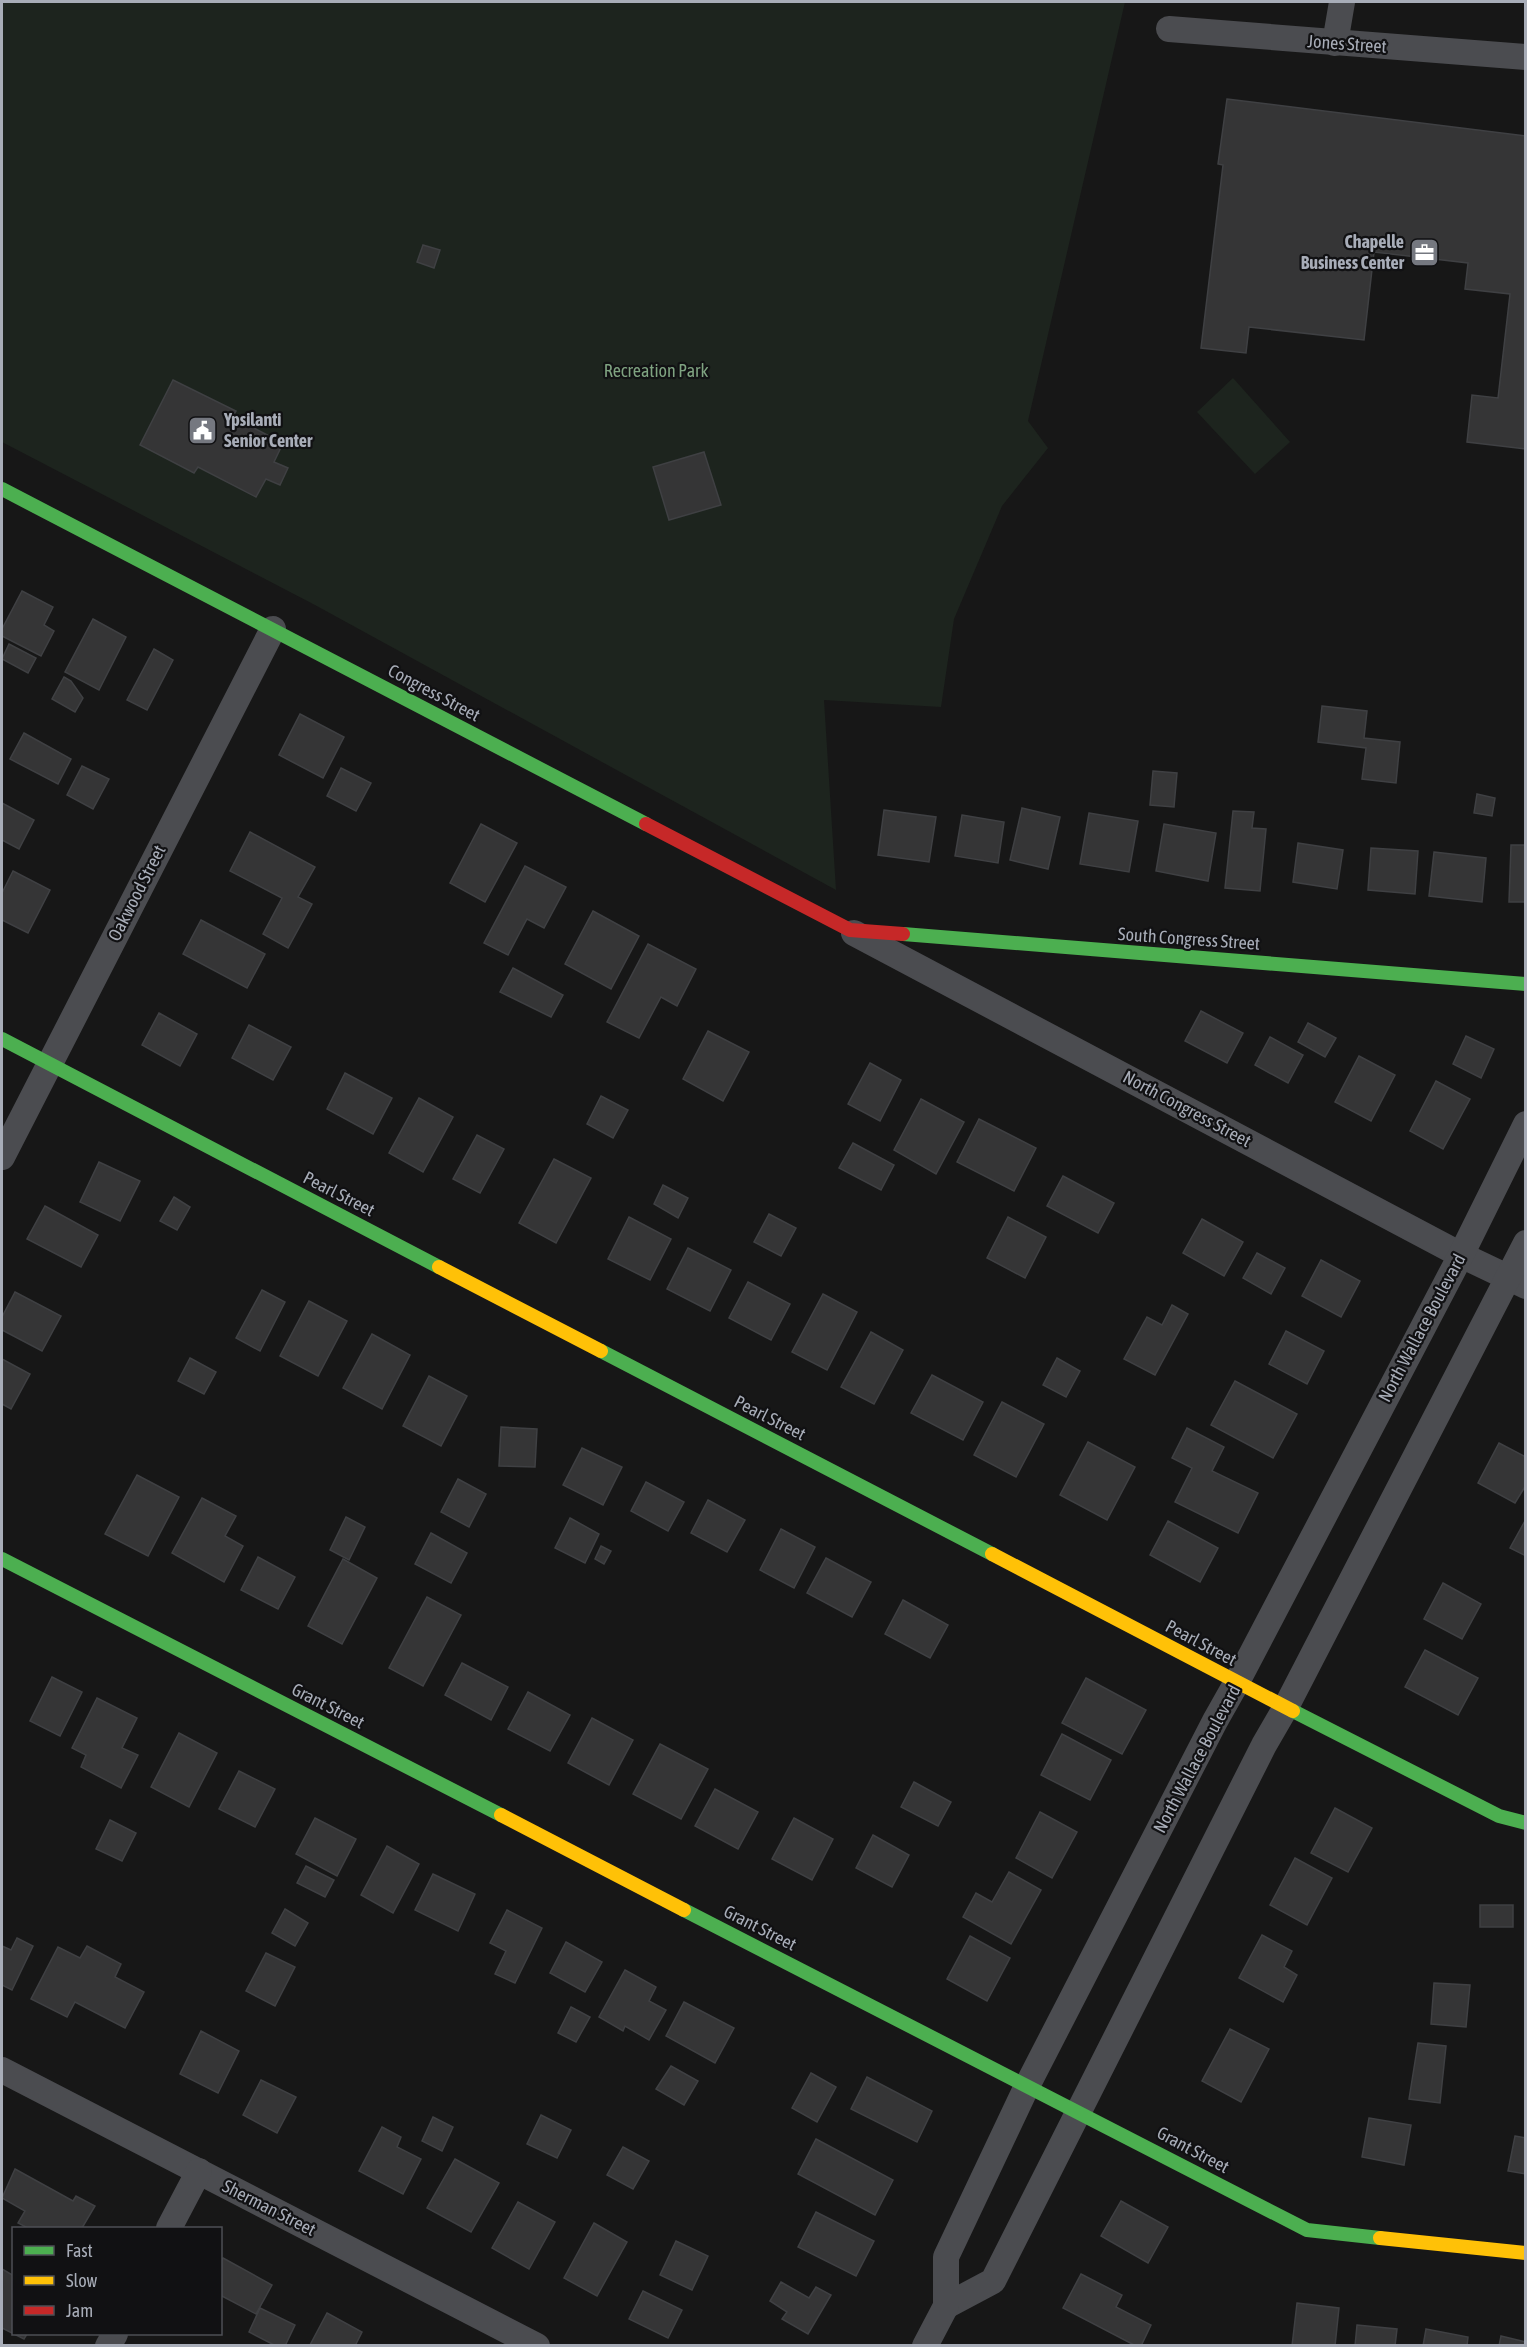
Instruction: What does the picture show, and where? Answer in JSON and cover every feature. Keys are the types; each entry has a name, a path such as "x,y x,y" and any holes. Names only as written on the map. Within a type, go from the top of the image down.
{"street":[{"path":"1335,43 1342,2"},
{"name":"Jones Street","path":"1169,29 1526,57"},
{"name":"Congress Street","path":"2,489 850,930"},
{"name":"Oakwood Street","path":"2,1157 273,629"},
{"name":"South Congress Street","path":"850,930 1526,984"},
{"name":"North Congress Street","path":"850,930 1461,1255 1516,1282"},
{"name":"Pearl Street","path":"2,1039 1237,1682 1499,1816 1526,1823"},
{"name":"North Wallace Boulevard","path":"925,2346 946,2306 946,2257 1027,2086 1215,1721 1461,1255 1526,1124"},
{"path":"946,2306 993,2281 1264,1745 1516,1282 1526,1243"},
{"name":"Grant Street","path":"2,1559 1307,2230 1526,2253"},
{"name":"Sherman Street","path":"2,2070 537,2346"},
{"path":"170,2227 199,2171"}],"green space":[{"name":"Recreation Park","path":"2,2 1125,2 1028,421 1048,448 1002,506 954,619 941,707 824,700 836,890 315,605 2,442"},
{"path":"1233,378 1290,442 1255,474 1197,412"}],"building":[{"path":"1227,99 1526,136 1526,449 1467,442 1472,395 1498,398 1510,294 1465,289 1468,263 1374,252 1364,340 1249,327 1246,353 1201,348 1223,165 1218,164"},
{"path":"423,245 440,250 434,268 417,262"},
{"name":"Ypsilanti Senior Center","path":"173,380 236,411 232,417 283,443 274,462 288,468 280,485 266,479 256,497 198,467 194,473 140,445"},
{"path":"704,452 721,505 669,520 653,467"},
{"path":"22,591 53,607 44,625 54,631 41,656 2,636 2,629"},
{"path":"93,619 126,637 99,690 65,672"},
{"path":"9,644 36,658 28,673 2,659"},
{"path":"154,649 173,660 147,710 127,700"},
{"path":"64,677 71,681 83,698 75,712 52,699"},
{"path":"1322,706 1367,711 1364,738 1400,742 1396,783 1362,779 1366,748 1318,742"},
{"path":"300,714 344,737 323,778 279,755"},
{"path":"24,733 71,759 58,784 10,759"},
{"path":"82,766 109,779 93,809 67,795"},
{"path":"341,768 371,783 356,811 327,796"},
{"path":"1153,771 1177,773 1174,807 1150,805"},
{"path":"1477,794 1495,798 1492,816 1474,813"},
{"path":"2,803 34,820 19,849 2,840"},
{"path":"1022,808 1060,817 1048,869 1010,860"},
{"path":"884,810 936,817 929,862 878,855"},
{"path":"1233,811 1254,812 1252,828 1266,829 1260,891 1225,888"},
{"path":"1089,813 1138,821 1129,872 1080,864"},
{"path":"962,815 1004,822 998,863 955,856"},
{"path":"481,824 517,843 485,902 450,883"},
{"path":"1164,824 1216,833 1208,881 1156,871"},
{"path":"250,832 315,867 298,897 312,904 288,948 263,934 282,898 230,871"},
{"path":"1298,843 1343,850 1337,889 1293,882"},
{"path":"1511,845 1526,845 1526,902 1509,902"},
{"path":"1371,848 1418,851 1415,894 1368,890"},
{"path":"1434,852 1486,858 1482,902 1429,896"},
{"path":"525,866 566,887 544,928 527,919 508,955 484,943"},
{"path":"13,871 50,890 28,933 2,920 2,893"},
{"path":"593,911 639,936 611,989 565,964"},
{"path":"201,920 265,954 247,988 183,954"},
{"path":"648,944 696,969 677,1006 661,997 639,1038 607,1022"},
{"path":"513,968 563,995 551,1017 500,992"},
{"path":"1201,1011 1243,1033 1227,1063 1185,1041"},
{"path":"159,1013 197,1034 180,1066 142,1045"},
{"path":"1308,1023 1336,1038 1325,1057 1298,1042"},
{"path":"249,1025 291,1047 273,1080 232,1058"},
{"path":"708,1031 749,1052 723,1101 683,1079"},
{"path":"1466,1036 1494,1049 1481,1078 1453,1064"},
{"path":"1270,1037 1303,1055 1288,1083 1255,1065"},
{"path":"1359,1056 1395,1075 1371,1121 1335,1102"},
{"path":"870,1063 901,1080 880,1121 848,1104"},
{"path":"345,1073 392,1098 373,1134 327,1109"},
{"path":"1436,1081 1470,1099 1443,1149 1410,1131"},
{"path":"601,1096 628,1110 613,1138 587,1124"},
{"path":"419,1098 453,1117 423,1172 389,1153"},
{"path":"921,1099 964,1122 936,1174 894,1150"},
{"path":"979,1119 1036,1148 1014,1191 957,1162"},
{"path":"477,1135 504,1149 480,1193 453,1179"},
{"path":"853,1143 894,1165 881,1190 839,1168"},
{"path":"554,1159 591,1178 556,1243 519,1223"},
{"path":"99,1162 140,1181 120,1221 80,1202"},
{"path":"1063,1176 1114,1203 1098,1233 1047,1206"},
{"path":"663,1185 688,1198 678,1218 654,1204"},
{"path":"174,1197 190,1207 177,1230 160,1221"},
{"path":"45,1206 98,1235 81,1267 27,1239"},
{"path":"769,1214 796,1228 781,1256 754,1242"},
{"path":"629,1217 671,1239 650,1280 608,1259"},
{"path":"1008,1217 1046,1237 1025,1278 987,1258"},
{"path":"1202,1219 1243,1242 1224,1276 1183,1253"},
{"path":"688,1248 731,1270 710,1311 667,1289"},
{"path":"1257,1253 1285,1268 1271,1294 1243,1278"},
{"path":"1321,1260 1360,1281 1341,1317 1302,1296"},
{"path":"748,1282 790,1304 771,1340 729,1318"},
{"path":"262,1290 285,1302 260,1351 236,1338"},
{"path":"15,1292 61,1316 42,1351 2,1330 2,1317"},
{"path":"823,1294 857,1312 827,1370 792,1352"},
{"path":"309,1301 347,1321 318,1376 280,1356"},
{"path":"1172,1305 1188,1314 1155,1375 1124,1359 1147,1317 1162,1325"},
{"path":"1286,1331 1324,1351 1307,1384 1269,1364"},
{"path":"871,1332 903,1350 874,1404 841,1387"},
{"path":"372,1334 410,1355 382,1409 343,1388"},
{"path":"190,1358 216,1372 204,1394 178,1381"},
{"path":"1057,1358 1080,1371 1066,1397 1043,1385"},
{"path":"2,1359 30,1374 11,1409 2,1404"},
{"path":"932,1375 983,1402 963,1440 911,1413"},
{"path":"429,1376 467,1396 441,1446 403,1426"},
{"path":"1235,1381 1297,1414 1273,1458 1211,1425"},
{"path":"1002,1402 1044,1424 1016,1477 974,1455"},
{"path":"501,1427 537,1429 535,1467 499,1466"},
{"path":"1187,1428 1224,1447 1212,1471 1258,1493 1238,1533 1175,1502 1192,1468 1172,1458"},
{"path":"1088,1442 1135,1467 1107,1520 1060,1495"},
{"path":"1499,1443 1526,1457 1526,1485 1515,1503 1478,1483"},
{"path":"582,1448 622,1467 603,1505 563,1485"},
{"path":"137,1475 179,1497 148,1556 105,1534"},
{"path":"458,1479 486,1494 469,1527 441,1512"},
{"path":"646,1482 684,1502 668,1531 631,1511"},
{"path":"202,1498 236,1516 225,1536 243,1546 224,1582 172,1553"},
{"path":"708,1500 745,1520 727,1552 691,1533"},
{"path":"346,1517 365,1527 349,1560 330,1550"},
{"path":"570,1518 599,1534 585,1563 555,1548"},
{"path":"1526,1519 1526,1556 1510,1548"},
{"path":"1168,1521 1218,1548 1200,1582 1150,1555"},
{"path":"781,1529 815,1547 794,1588 760,1570"},
{"path":"431,1533 467,1553 451,1583 415,1564"},
{"path":"601,1546 611,1551 604,1564 595,1559"},
{"path":"258,1557 295,1577 278,1609 241,1590"},
{"path":"826,1558 871,1582 852,1617 807,1593"},
{"path":"343,1559 377,1578 342,1644 308,1626"},
{"path":"1443,1583 1481,1604 1462,1639 1424,1619"},
{"path":"427,1597 461,1615 423,1686 389,1668"},
{"path":"903,1600 948,1625 930,1658 885,1634"},
{"path":"1425,1650 1478,1678 1458,1715 1405,1687"},
{"path":"462,1663 508,1687 491,1720 445,1695"},
{"path":"52,1677 82,1692 60,1736 30,1721"},
{"path":"1086,1678 1146,1710 1122,1754 1062,1723"},
{"path":"528,1692 570,1715 550,1751 508,1729"},
{"path":"97,1698 137,1718 122,1748 138,1755 121,1788 81,1767 86,1755 72,1748"},
{"path":"592,1718 633,1740 609,1785 568,1763"},
{"path":"179,1733 217,1753 189,1807 151,1787"},
{"path":"1062,1734 1111,1760 1090,1800 1041,1775"},
{"path":"660,1744 708,1769 681,1819 633,1794"},
{"path":"239,1771 275,1789 255,1827 219,1809"},
{"path":"914,1782 951,1802 938,1826 901,1807"},
{"path":"715,1789 758,1812 738,1849 695,1826"},
{"path":"1335,1808 1372,1828 1348,1872 1311,1853"},
{"path":"1040,1812 1077,1832 1052,1878 1016,1858"},
{"path":"315,1818 356,1839 337,1876 296,1854"},
{"path":"794,1818 833,1839 812,1880 772,1859"},
{"path":"110,1820 136,1833 122,1861 96,1849"},
{"path":"873,1835 909,1855 892,1887 856,1868"},
{"path":"387,1846 419,1864 393,1913 361,1895"},
{"path":"1295,1858 1332,1878 1307,1925 1270,1905"},
{"path":"306,1866 334,1880 325,1897 297,1883"},
{"path":"1009,1872 1041,1890 1011,1944 963,1917 976,1893 992,1902"},
{"path":"433,1874 475,1894 458,1931 415,1910"},
{"path":"1480,1905 1513,1905 1513,1927 1480,1927"},
{"path":"285,1909 308,1923 295,1946 272,1933"},
{"path":"507,1910 542,1928 515,1983 495,1974 506,1951 490,1943"},
{"path":"1262,1935 1292,1951 1284,1967 1297,1975 1283,2002 1239,1978"},
{"path":"970,1936 1010,1958 987,2001 947,1979"},
{"path":"17,1938 33,1946 12,1990 2,1985 2,1946 11,1950"},
{"path":"566,1942 602,1962 585,1992 550,1973"},
{"path":"87,1946 121,1964 115,1977 144,1992 125,2028 75,2002 67,2017 31,1999 58,1947 80,1958"},
{"path":"266,1953 295,1967 275,2006 246,1991"},
{"path":"625,1970 656,1987 649,2001 666,2010 649,2040 625,2026 623,2031 599,2017"},
{"path":"1434,1983 1470,1985 1466,2027 1431,2024"},
{"path":"684,2002 734,2028 715,2063 666,2036"},
{"path":"571,2007 590,2017 576,2042 558,2033"},
{"path":"1230,2029 1269,2049 1241,2102 1202,2081"},
{"path":"201,2031 239,2051 218,2093 180,2074"},
{"path":"1418,2043 1446,2046 1440,2103 1409,2099"},
{"path":"671,2066 698,2081 684,2105 656,2089"},
{"path":"811,2073 836,2087 817,2122 792,2108"},
{"path":"867,2077 932,2111 917,2142 851,2109"},
{"path":"261,2080 296,2097 277,2133 243,2115"},
{"path":"541,2115 571,2130 557,2158 527,2144"},
{"path":"433,2117 453,2127 442,2151 422,2141"},
{"path":"1369,2118 1411,2125 1404,2165 1362,2157"},
{"path":"382,2127 401,2137 397,2147 421,2159 403,2194 359,2171"},
{"path":"1515,2136 1526,2138 1526,2174 1508,2171"},
{"path":"816,2139 893,2180 875,2215 798,2174"},
{"path":"623,2147 649,2161 633,2189 607,2175"},
{"path":"455,2159 499,2183 471,2232 427,2208"},
{"path":"15,2169 73,2201 76,2196 95,2206 83,2227 26,2227 18,2223 25,2211 2,2198"},
{"path":"1121,2201 1168,2227 1148,2263 1101,2236"},
{"path":"518,2202 555,2222 529,2269 492,2248"},
{"path":"816,2212 874,2241 856,2276 798,2247"},
{"path":"594,2223 627,2242 597,2296 564,2278"},
{"path":"676,2241 708,2256 692,2290 660,2275"},
{"path":"223,2258 272,2285 256,2314 222,2296"},
{"path":"2,2269 12,2275 12,2333 2,2328"},
{"path":"1081,2274 1122,2295 1116,2307 1151,2325 1141,2346 1136,2346 1063,2308"},
{"path":"781,2282 809,2298 816,2287 831,2295 808,2334 782,2319 787,2312 770,2301"},
{"path":"643,2291 682,2310 668,2338 629,2319"},
{"path":"1297,2303 1339,2308 1335,2346 1292,2346"},
{"path":"260,2308 295,2325 285,2346 276,2346 249,2332"},
{"path":"327,2313 362,2332 355,2346 310,2345"},
{"path":"1357,2325 1397,2329 1395,2346 1355,2346"},
{"path":"1426,2329 1468,2337 1467,2346 1423,2346"},
{"path":"1501,2336 1526,2342 1526,2346 1499,2346"}],"traffic: fast":[{"path":"2,489 646,824"},
{"path":"903,934 1526,984"},
{"path":"2,1039 439,1267"},
{"path":"601,1351 992,1554"},
{"path":"2,1559 501,1815"},
{"path":"1293,1711 1499,1816 1526,1823"},
{"path":"684,1910 1307,2230 1380,2238"}],"traffic: slow":[{"path":"439,1267 601,1351"},
{"path":"992,1554 1293,1711"},
{"path":"501,1815 684,1910"},
{"path":"1380,2238 1526,2253"}],"traffic: jam":[{"path":"646,824 850,930 903,934"}],"place":[{"name":"Chapelle Business Center","path":"1425,252"},
{"name":"Ypsilanti Senior Center","path":"203,430"}]}
